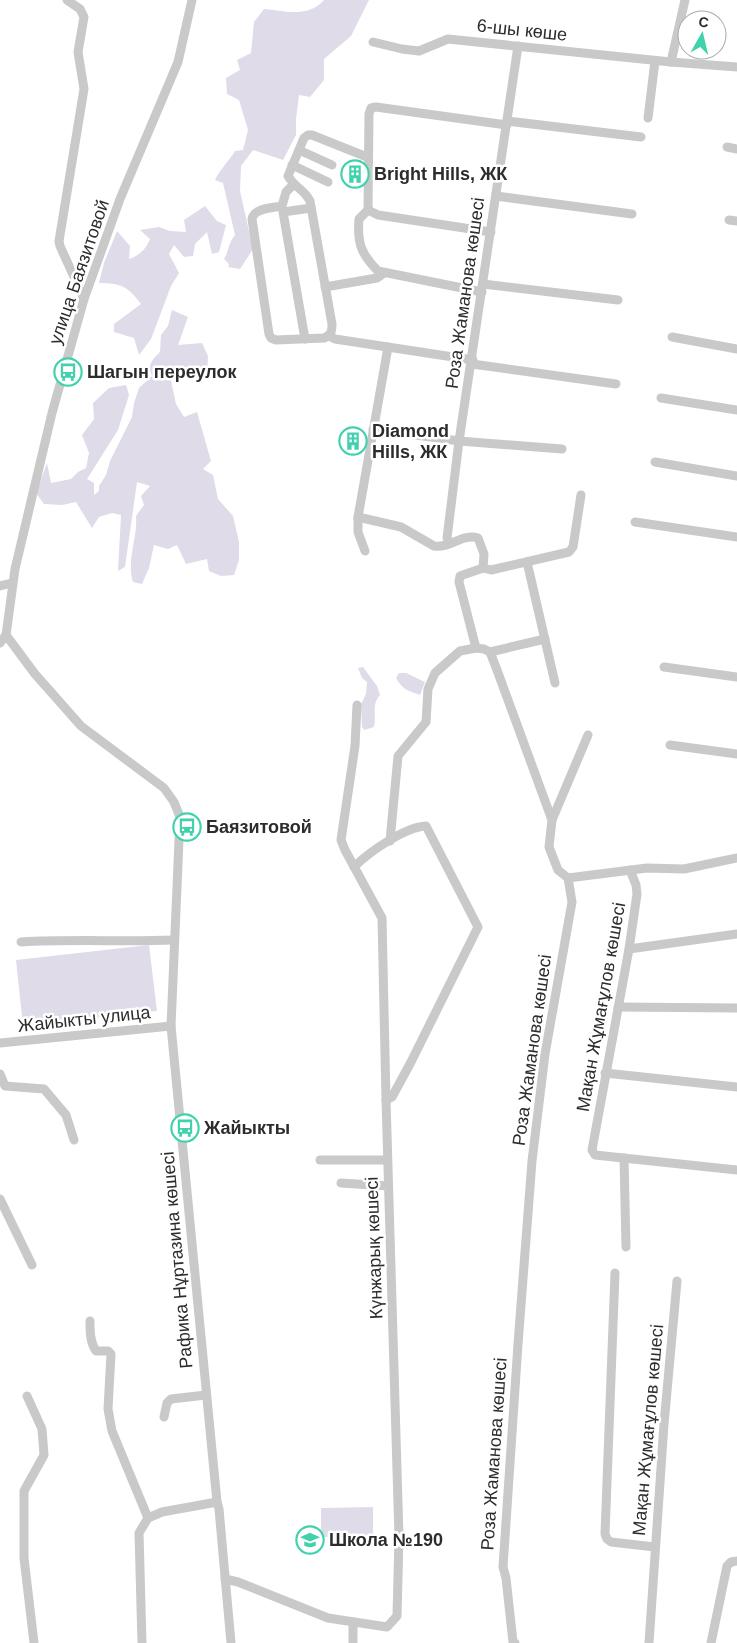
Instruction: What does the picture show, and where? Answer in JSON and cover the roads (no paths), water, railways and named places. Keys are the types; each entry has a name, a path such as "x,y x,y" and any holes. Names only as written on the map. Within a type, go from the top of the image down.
{"street":[{"path":"67,0 80,9 84,17 78,52 84,89 59,241 84,298"},
{"name":"улица Баязитовой","path":"6,635 12,583 52,413 84,298 120,199 178,62 192,0"},
{"path":"671,62 685,0"},
{"name":"6-шы көше","path":"373,42 419,51 448,39 737,68"},
{"name":"Роза Жаманова көшесі","path":"450,543 447,538 459,442 518,46"},
{"path":"648,118 655,61"},
{"path":"618,300 482,288 384,274 378,271 366,260 359,244 358,232 359,219 368,210 367,157 369,114 371,108 376,107 641,137"},
{"path":"293,185 286,192 282,206 256,212 252,219 269,334 271,338 276,340 324,338 329,336 332,324 311,208 307,195 293,185 288,176 304,138 308,135 367,157"},
{"path":"299,150 332,165"},
{"path":"292,165 328,182"},
{"path":"496,196 632,214"},
{"path":"305,339 283,212 311,208"},
{"path":"368,210 378,215 491,232"},
{"path":"325,287 377,278 384,274"},
{"path":"329,336 335,339 388,346 472,362 616,384"},
{"path":"672,337 737,349"},
{"path":"365,551 358,532 358,517 388,346"},
{"path":"661,398 737,410"},
{"path":"373,429 459,442 562,449"},
{"path":"655,462 737,476"},
{"path":"476,648 459,582 460,576 483,568 491,570 569,552 573,547 581,495"},
{"path":"358,517 401,527 434,546 440,547 465,537 472,536 478,538 484,554 483,568"},
{"path":"635,522 737,537"},
{"path":"527,562 555,683"},
{"path":"0,586 12,583"},
{"path":"0,643 6,635"},
{"name":"Рафика Нұртазина көшесі","path":"6,635 35,674 81,726 164,788 174,802 180,817 172,1026 231,1643"},
{"path":"490,652 545,639"},
{"path":"390,841 398,756 426,722 428,689 435,673 460,651 476,648 484,648 490,652 552,820"},
{"path":"664,667 737,677"},
{"name":"Күнжарық көшесі","path":"225,1579 238,1582 328,1618 387,1627 397,1616 399,1536 387,1160 382,918 341,840 355,746 357,705"},
{"path":"588,735 552,820 549,847 558,870 568,878 647,868 684,868 737,858"},
{"path":"670,745 737,754"},
{"path":"354,867 390,841 416,826 426,826 478,928 411,1062 392,1096 386,1100"},
{"name":"Мақан Жұмағұлов көшесі","path":"624,1158 595,1155 592,1150 604,1073 618,1006 637,894 636,885 630,870"},
{"name":"Роза Жаманова көшесі","path":"515,1643 513,1642 506,1578 503,1567 518,1344 532,1161 545,1054 572,902 568,878"},
{"path":"628,949 737,934"},
{"path":"21,942 174,940"},
{"path":"618,1006 737,1008"},
{"name":"Жайыкты улица","path":"0,1044 172,1026"},
{"path":"604,1073 737,1087"},
{"path":"0,1074 5,1086 44,1089 66,1115 74,1140"},
{"path":"626,1247 624,1158 737,1170"},
{"path":"320,1160 387,1160"},
{"path":"341,1183 388,1186"},
{"path":"0,1199 32,1265"},
{"path":"616,1274 605,1534 611,1542 655,1547"},
{"name":"Мақан Жұмағұлов көшесі","path":"649,1643 677,1282"},
{"path":"90,1321 90,1336 94,1348 96,1351 108,1351 111,1354 108,1409 112,1431 148,1518"},
{"path":"164,1417 167,1403 171,1399 206,1395"},
{"path":"27,1396 42,1429 44,1455 24,1491 24,1558 34,1643"},
{"path":"142,1643 139,1533 148,1518 162,1512 217,1502"},
{"path":"711,1643 728,1566 731,1562 737,1561"},
{"path":"353,1622 353,1643"}],"place":[{"name":"Bright Hills, ЖК","path":"355,174"},
{"name":"Шагын переулок","path":"68,372"},
{"name":"Diamond Hills, ЖК","path":"353,441"},
{"name":"Баязитовой","path":"187,827"},
{"name":"Жайыкты","path":"185,1128"},
{"name":"Школа №190","path":"310,1540"}]}
